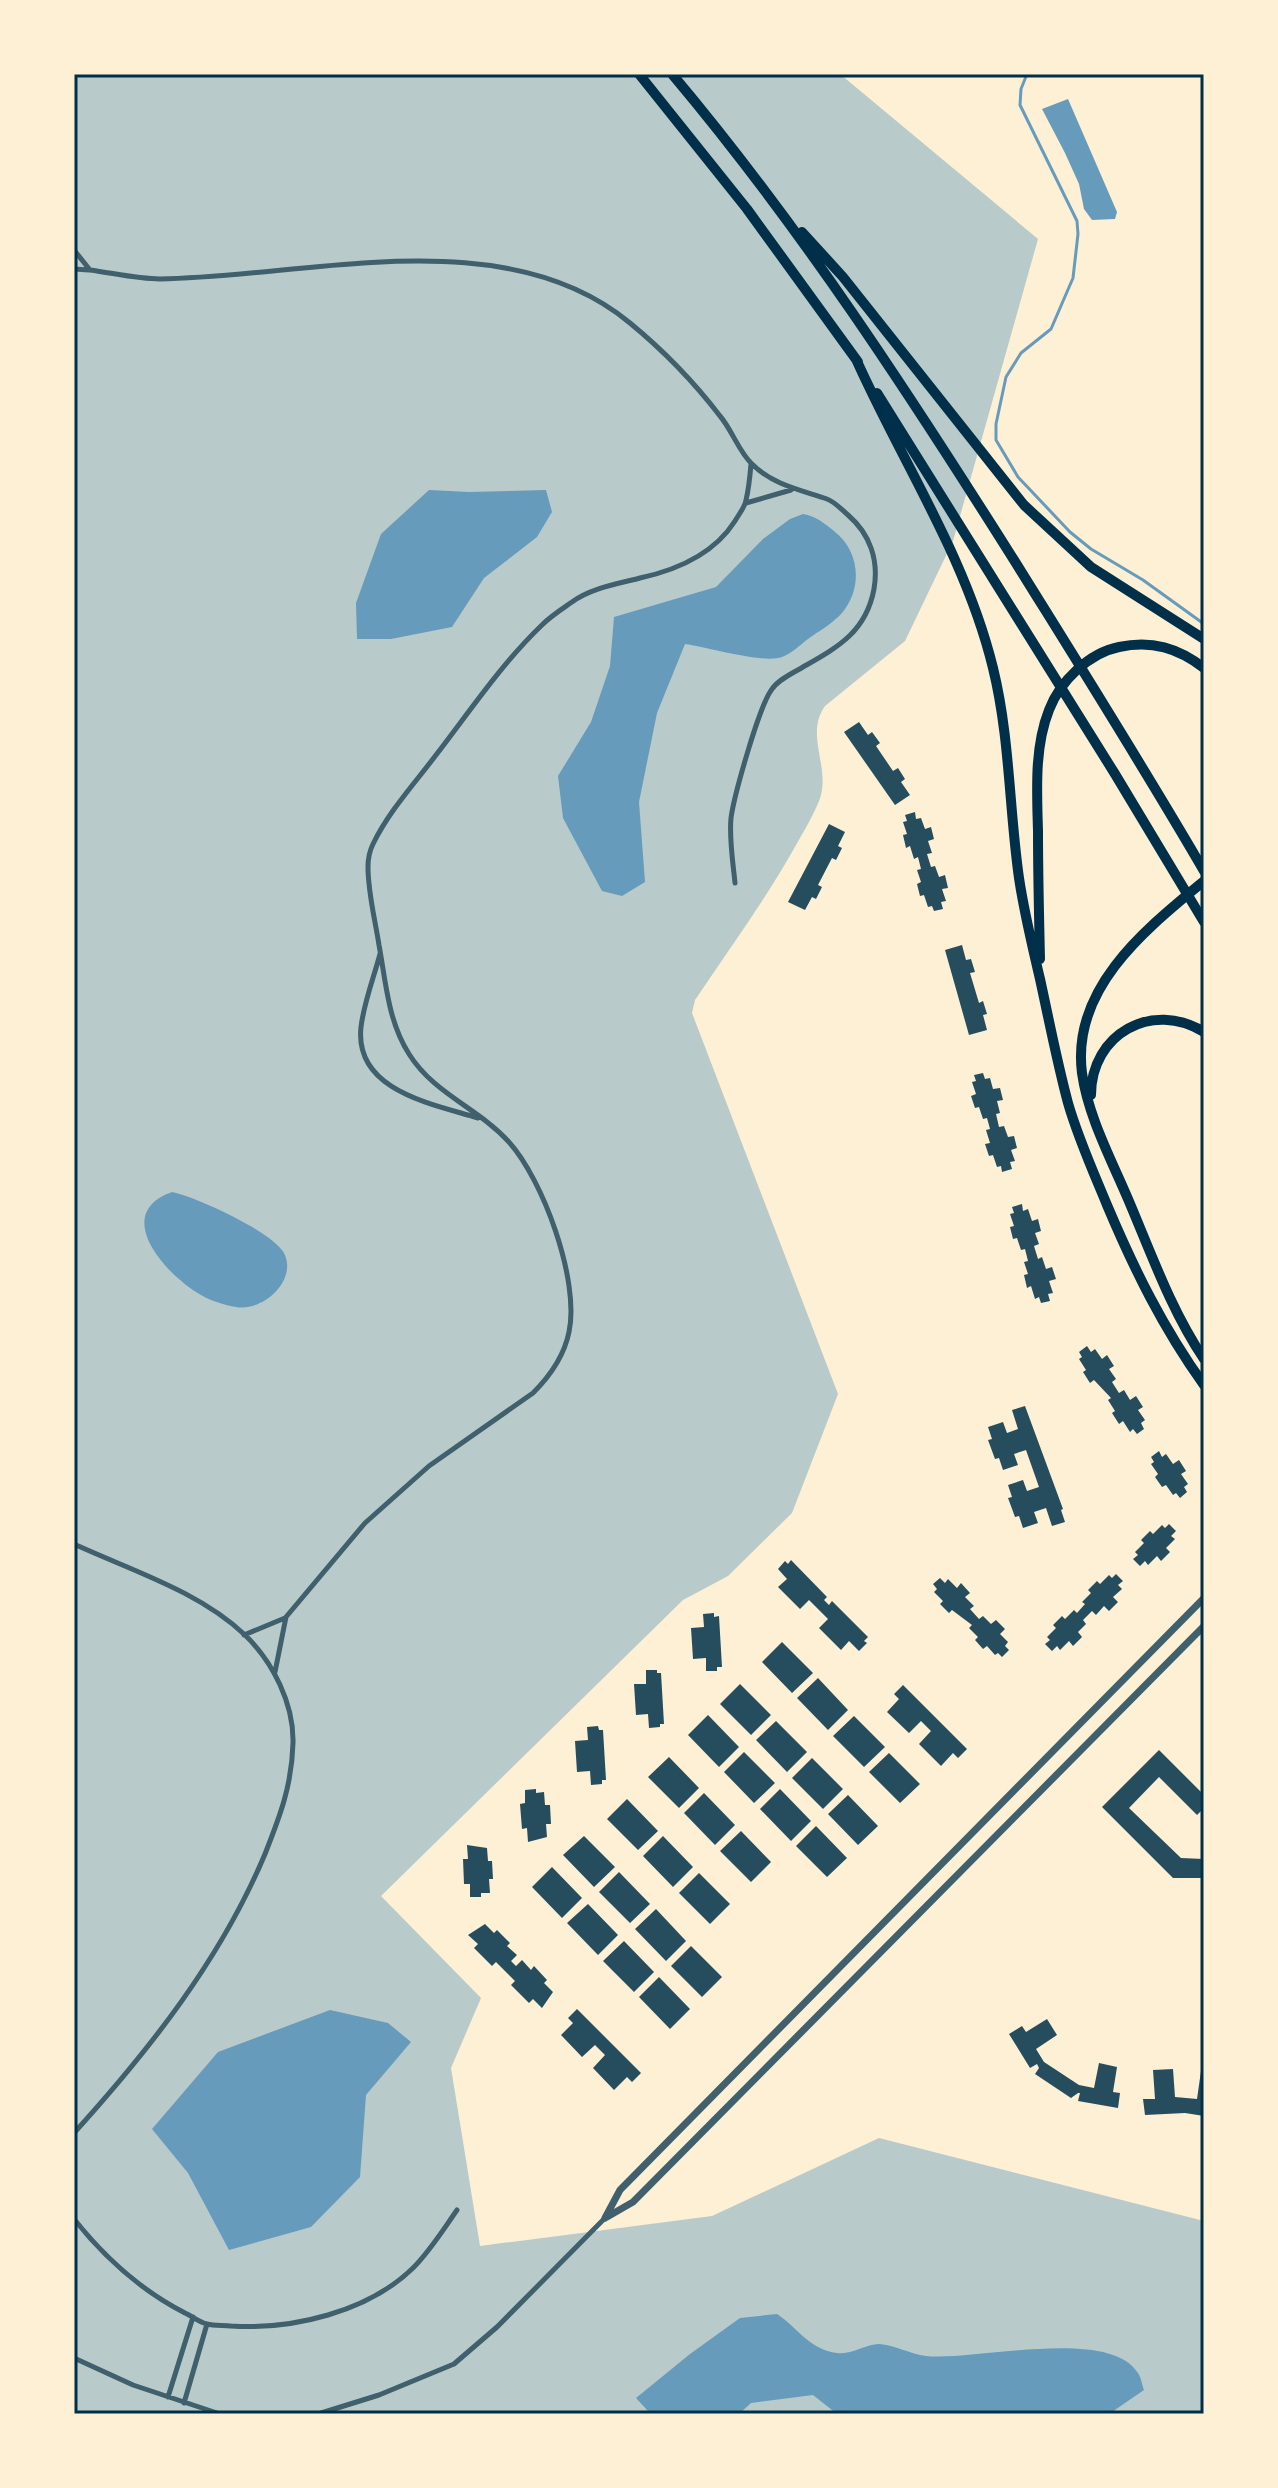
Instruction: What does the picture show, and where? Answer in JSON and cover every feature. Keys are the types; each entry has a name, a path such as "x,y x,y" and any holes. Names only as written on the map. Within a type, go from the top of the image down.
{"highway":[{"path":"639,74 747,209 856,359 1204,922"},
{"path":"672,74 768,194 858,318 923,415 1125,738 1204,871"},
{"path":"768,194 843,277 1014,493 1047,529 1111,582 1204,639"},
{"path":"856,359 884,420 938,521 961,572 986,644 1005,730 1019,881 1068,1101 1086,1156 1143,1288 1184,1358 1204,1385"},
{"path":"1041,981 1037,793 1040,749 1049,709 1069,679 1096,655 1111,648 1145,643 1163,646 1184,653 1204,668"},
{"path":"1204,881 1137,939 1102,984 1085,1027 1082,1047 1082,1070 1091,1105 1162,1280 1204,1359"},
{"path":"1091,1105 1094,1069 1111,1041 1124,1030 1140,1023 1163,1020 1186,1024 1204,1032"}],"street":[{"path":"74,250 90,270"},
{"path":"74,269 158,279 417,262 492,266 538,276 583,292 629,322 682,371 723,418 751,464 792,489 831,500 860,525 871,543 875,567 873,591 855,634 771,690 737,790 731,821 735,883"},
{"path":"244,1635 286,1617 383,1505 429,1466 533,1393 556,1366 569,1333 571,1297 539,1187 525,1162 507,1140 486,1121 439,1089 410,1056 392,1016 368,865 372,846 388,819 510,660 544,623 575,600 603,587 646,577 690,561 712,549 726,535 746,503 751,464"},
{"path":"746,503 792,489"},
{"path":"381,952 361,1028 362,1042 373,1069 406,1096 486,1121"},
{"path":"74,1544 180,1592 244,1635 275,1672 286,1704 293,1741 284,1811 248,1896 222,1942 176,2010 74,2133"},
{"path":"605,2218 620,2190 1204,1598"},
{"path":"275,1672 286,1617"},
{"path":"318,2414 379,2395 454,2364 497,2327 605,2218 633,2202 1204,1626"},
{"path":"74,2219 123,2273 166,2303 207,2324 253,2327 297,2324 340,2311 389,2288 412,2269 457,2210"},
{"path":"168,2397 193,2317"},
{"path":"184,2403 207,2324"},
{"path":"74,2358 133,2385 220,2414"}],"shaded area":[{"path":"74,74 840,74 1038,239 953,541 905,641 825,706 817,729 822,789 817,807 772,885 695,1000 692,1013 838,1394 792,1513 728,1576 683,1600 381,1896 481,1998 451,2068 480,2246 712,2216 879,2138 1204,2221 1204,2414 74,2414"}],"water":[{"path":"1068,99 1117,212 1115,219 1092,220 1084,209 1079,184 1042,109"},
{"path":"429,490 546,490 552,512 537,537 484,578 452,627 391,639 357,639 356,603 381,534"},
{"path":"803,514 827,525 849,549 856,581 849,603 834,621 792,652 774,659 685,644 657,713 639,802 645,882 622,896 602,891 563,818 558,776 591,722 610,666 614,617 716,587 763,539 790,519"},
{"path":"172,1192 232,1216 277,1245 287,1263 286,1274 275,1292 257,1304 236,1307 205,1297 173,1274 150,1245 145,1229 146,1215 154,1202"},
{"path":"330,2010 388,2023 411,2042 366,2095 360,2177 311,2227 229,2250 188,2173 152,2129 218,2052"},
{"path":"777,2314 819,2348 837,2353 879,2344 926,2356 1071,2348 1100,2351 1123,2359 1138,2373 1144,2390 1109,2414 837,2414 813,2395 751,2403 739,2414 662,2414 648,2411 636,2398 740,2318"}],"building":[{"path":"859,722 868,735 872,732 880,743 876,746 893,771 898,768 905,779 901,782 910,795 895,805 844,732"},
{"path":"915,812 916,819 921,818 925,829 931,827 934,839 928,841 932,853 927,854 931,867 935,866 939,877 945,875 948,888 942,889 946,901 941,902 943,909 934,911 932,906 928,907 924,895 920,896 918,857 914,859 910,846 906,848 903,835 907,834 903,822 907,821 905,815"},
{"path":"829,824 845,832 838,846 842,848 836,860 832,858 818,885 822,887 816,899 812,897 805,910 788,902"},
{"path":"962,945 966,960 971,959 975,972 970,973 979,1003 983,1001 987,1014 983,1015 987,1030 969,1035 945,950"},
{"path":"983,1073 985,1079 990,1078 993,1089 1000,1088 1003,1100 997,1101 1000,1113 996,1114 999,1127 1004,1126 1008,1137 1014,1136 1017,1148 1011,1150 1015,1161 1010,1162 1012,1169 1002,1172 993,1155 989,1156 985,1144 990,1143 986,1130 990,1129 987,1118 983,1119 979,1107 975,1108 971,1096 976,1094 972,1082 976,1081 974,1075"},
{"path":"1022,1204 1023,1211 1028,1209 1032,1221 1038,1219 1041,1231 1035,1233 1039,1244 1034,1246 1038,1259 1042,1257 1046,1269 1052,1267 1056,1279 1049,1281 1053,1293 1048,1294 1050,1301 1041,1303 1039,1297 1035,1299 1031,1286 1027,1288 1025,1249 1021,1250 1017,1238 1013,1239 1010,1227 1014,1226 1010,1214 1014,1213 1012,1207"},
{"path":"1087,1346 1091,1352 1095,1349 1102,1359 1107,1355 1114,1366 1109,1369 1116,1379 1112,1382 1119,1393 1124,1390 1130,1400 1136,1396 1143,1407 1138,1410 1145,1420 1141,1423 1144,1429 1137,1434 1133,1429 1130,1432 1123,1421 1119,1424 1108,1400 1111,1398 1094,1380 1090,1383 1083,1372 1086,1370 1079,1359 1082,1357 1079,1352"},
{"path":"1025,1406 1063,1509 1065,1522 1052,1526 1046,1508 1034,1512 1038,1523 1023,1528 1008,1498 1012,1497 1008,1485 1023,1480 1027,1491 1039,1487 1026,1450 1014,1454 1018,1465 1003,1470 988,1440 992,1439 988,1427 1003,1422 1007,1433 1018,1429 1012,1410"},
{"path":"1159,1451 1162,1457 1166,1454 1173,1464 1179,1460 1186,1471 1181,1474 1188,1484 1184,1487 1187,1492 1180,1498 1176,1493 1173,1495 1166,1485 1162,1487 1155,1477 1158,1474 1151,1464 1154,1462 1151,1457"},
{"path":"1169,1524 1176,1531 1171,1536 1175,1539 1166,1548 1170,1552 1161,1561 1157,1556 1148,1565 1145,1561 1140,1566 1133,1559 1144,1543 1141,1540 1150,1531 1153,1534 1162,1525 1165,1528"},
{"path":"791,1560 827,1597 824,1600 829,1605 832,1601 868,1637 864,1641 867,1643 859,1651 849,1641 841,1650 819,1628 828,1619 809,1600 800,1609 778,1587 787,1579 778,1569 785,1561 788,1564"},
{"path":"1116,1574 1123,1581 1118,1585 1122,1589 1113,1597 1118,1602 1109,1611 1104,1606 1096,1615 1092,1611 1083,1620 1086,1624 1078,1632 1082,1637 1073,1646 1069,1641 1060,1650 1057,1646 1052,1651 1045,1644 1056,1628 1053,1625 1074,1610 1077,1613 1091,1593 1088,1590 1097,1581 1100,1584 1109,1575 1112,1578"},
{"path":"940,1578 945,1583 948,1579 957,1588 961,1583 970,1593 965,1597 974,1606 970,1609 979,1619 983,1616 991,1624 996,1620 1005,1629 1000,1634 1008,1642 1005,1646 1009,1650 1002,1657 998,1653 995,1655 987,1646 983,1649 975,1640 978,1637 969,1628 972,1625 952,1610 949,1613 940,1604 943,1601 934,1592 937,1589 933,1584"},
{"path":"714,1613 714,1617 719,1616 722,1667 717,1667 717,1671 706,1671 706,1658 693,1659 691,1628 704,1627 703,1614"},
{"path":"782,1642 813,1673 792,1693 762,1662"},
{"path":"646,1670 661,1673 664,1724 660,1727 649,1728 648,1714 636,1715 634,1684 646,1684"},
{"path":"818,1678 848,1710 828,1730 797,1698"},
{"path":"740,1684 771,1715 751,1735 720,1704"},
{"path":"903,1685 967,1749 958,1758 953,1753 941,1766 919,1744 931,1731 921,1721 909,1733 887,1712 899,1699 894,1694"},
{"path":"708,1715 739,1747 719,1767 688,1735"},
{"path":"854,1716 885,1747 864,1767 833,1736"},
{"path":"776,1721 807,1752 787,1772 756,1740"},
{"path":"598,1726 599,1730 603,1730 606,1780 602,1780 602,1784 591,1785 590,1771 577,1772 575,1741 588,1740 587,1727"},
{"path":"1159,1750 1204,1795 1204,1808 1197,1815 1159,1777 1129,1808 1181,1858 1204,1859 1204,1878 1173,1878 1102,1807"},
{"path":"744,1752 775,1783 754,1803 724,1772"},
{"path":"889,1753 920,1784 900,1803 869,1772"},
{"path":"669,1757 699,1788 679,1808 648,1777"},
{"path":"812,1758 843,1789 823,1809 792,1778"},
{"path":"536,1789 536,1793 544,1792 545,1805 550,1805 551,1824 546,1824 547,1837 528,1842 527,1828 522,1829 520,1804 525,1803 525,1790"},
{"path":"780,1789 811,1821 791,1841 760,1809"},
{"path":"704,1793 735,1825 715,1845 684,1813"},
{"path":"848,1795 878,1826 858,1845 828,1814"},
{"path":"627,1799 658,1831 638,1850 607,1819"},
{"path":"816,1826 847,1858 827,1877 796,1846"},
{"path":"741,1831 771,1862 751,1882 720,1851"},
{"path":"584,1836 615,1867 594,1887 563,1855"},
{"path":"663,1836 693,1867 673,1887 643,1856"},
{"path":"467,1845 487,1848 488,1861 492,1861 490,1893 481,1893 481,1897 470,1897 470,1884 464,1884 463,1859 468,1859"},
{"path":"552,1867 582,1898 562,1918 532,1887"},
{"path":"619,1872 650,1904 630,1923 599,1892"},
{"path":"699,1873 730,1904 710,1924 679,1893"},
{"path":"588,1904 618,1935 598,1955 567,1923"},
{"path":"656,1909 686,1941 666,1961 635,1929"},
{"path":"485,1924 494,1933 497,1930 510,1943 507,1946 517,1955 511,1961 516,1966 522,1960 531,1970 534,1966 547,1980 544,1983 553,1992 542,2008 533,1999 529,2003 511,1985 515,1981 496,1962 492,1966 474,1948 478,1944 468,1935"},
{"path":"624,1941 654,1972 634,1992 603,1961"},
{"path":"691,1946 722,1977 702,1997 671,1966"},
{"path":"659,1977 690,2009 670,2029 639,1997"},
{"path":"577,2009 641,2073 632,2082 627,2077 614,2090 593,2068 605,2055 595,2045 582,2057 561,2035 573,2023 568,2018"},
{"path":"1047,2019 1057,2035 1036,2049 1044,2062 1079,2085 1094,2088 1099,2063 1117,2067 1113,2092 1120,2093 1118,2108 1078,2101 1080,2093 1071,2098 1035,2074 1039,2068 1037,2064 1030,2068 1009,2034 1022,2026 1026,2032"},
{"path":"1173,2069 1175,2097 1197,2099 1201,2071 1204,2071 1204,2116 1185,2113 1145,2115 1143,2099 1155,2099 1153,2070"}],"waterway":[{"path":"1027,74 1021,89 1020,105 1077,221 1078,234 1073,278 1051,329 1021,353 1006,377 996,424 996,440 1018,477 1070,532 1204,624"}]}
